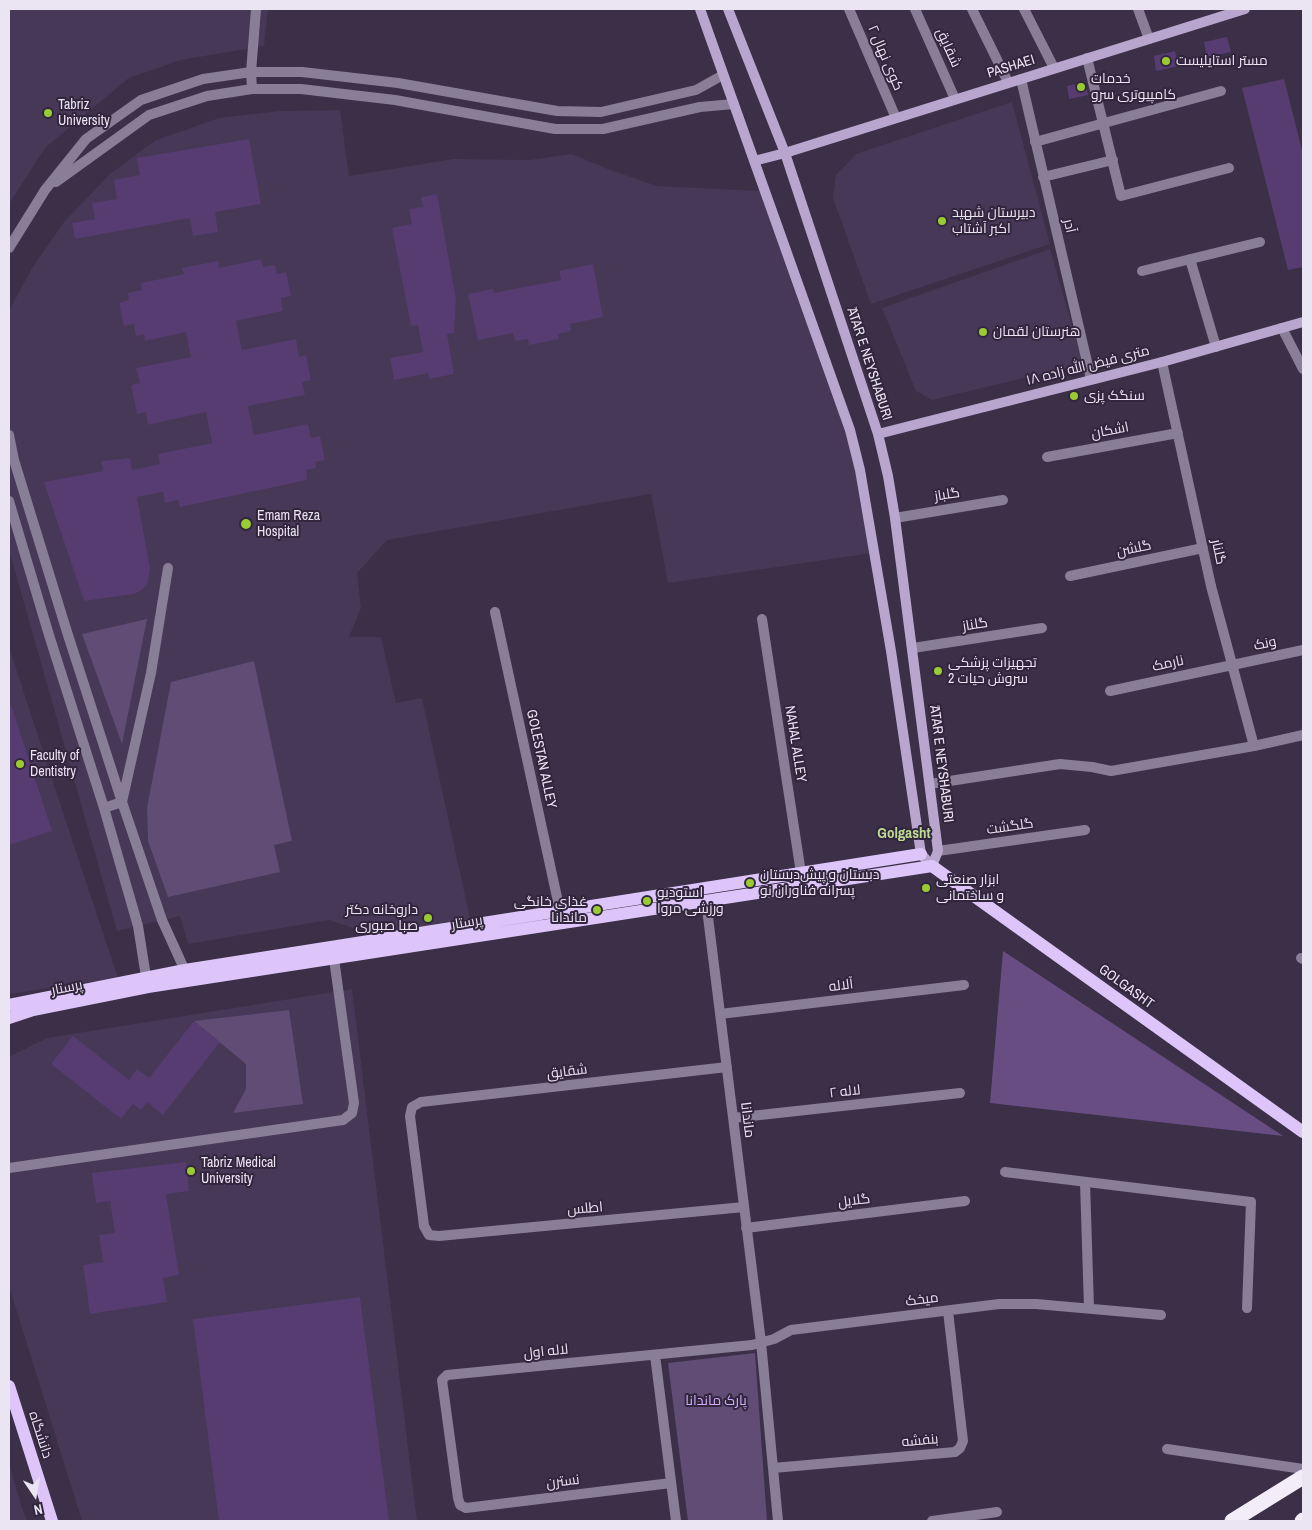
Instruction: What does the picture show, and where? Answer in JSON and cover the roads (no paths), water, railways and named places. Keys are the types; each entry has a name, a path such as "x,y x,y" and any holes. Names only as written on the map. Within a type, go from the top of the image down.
{"highway":[{"path":"1232,1521 1303,1477"}],"main road":[{"path":"700,9 850,430 860,470 891,650 920,854 932,866"},
{"name":"ََATAR E NEYSHABURI","path":"728,9 785,153 878,434 888,476 913,648 938,851 932,866"},
{"name":"PASHAEI","path":"754,161 785,153 1245,9"},
{"name":"۱۸ متری فیض الله زاده","path":"878,434 1162,362 1303,322"},
{"name":"پرستار","path":"9,1005 188,976 560,911 920,854"},
{"name":"پرستار","path":"188,976 334,959 932,866"},
{"name":"GOLGASHT","path":"932,866 1303,1132"},
{"name":"پرستار","path":"9,1018 33,1010 147,982"},
{"name":"دانشگاه","path":"9,1386 52,1521"}],"street":[{"path":"249,9 254,22"},
{"path":"252,89 251,72 256,9"},
{"name":"کوی نهال ۲","path":"849,9 896,118"},
{"name":"شقایق","path":"915,9 955,99"},
{"path":"972,9 1008,82"},
{"path":"1024,9 1054,68"},
{"path":"1138,9 1149,39"},
{"path":"1087,58 1121,196 1229,168"},
{"path":"9,248 45,190 86,139 141,100 203,79 251,72 302,72 388,82 557,111 601,112 696,90 723,74"},
{"name":"آدر","path":"1020,79 1090,379"},
{"path":"45,190 149,115 207,96 252,89 301,89 386,99 555,129 603,129 700,107 734,104"},
{"path":"1035,142 1221,91"},
{"path":"555,129 557,111"},
{"path":"1044,177 1113,160"},
{"path":"1142,270 1260,242"},
{"path":"1190,259 1216,347"},
{"path":"1282,328 1303,369"},
{"name":"گلنار","path":"1162,362 1203,548 1254,746"},
{"name":"اشکان","path":"1047,457 1178,433"},
{"path":"9,435 14,460 122,802 162,920 188,976"},
{"name":"گلباز","path":"895,518 1003,500"},
{"path":"9,502 104,808 138,926 147,982"},
{"name":"گلشن","path":"1070,576 1203,548"},
{"path":"122,802 154,658 168,568"},
{"name":"GOLESTAN ALLEY","path":"495,612 560,911"},
{"name":"NAHAL ALLEY","path":"762,619 801,873"},
{"name":"گلناز","path":"913,648 1042,628"},
{"name":"ونک","path":"1232,665 1303,650"},
{"name":"نارمک","path":"1110,691 1232,665"},
{"path":"930,784 1060,764 1111,771 1254,746 1303,735"},
{"path":"104,808 122,802"},
{"name":"گلگشت","path":"938,851 1085,830"},
{"name":"ماندانا","path":"706,901 761,1342 778,1521"},
{"path":"9,1168 343,1120 352,1113 354,1103 334,959"},
{"name":"آلاله","path":"720,1014 964,985"},
{"name":"شقایق","path":"429,1235 424,1226 422,1216 410,1116 412,1108 421,1102 727,1067"},
{"name":"لاله ۲","path":"733,1118 960,1093"},
{"path":"1005,1172 1251,1202 1247,1308"},
{"path":"1085,1182 1089,1308"},
{"name":"گلایل","path":"746,1228 965,1201"},
{"name":"اطلس","path":"429,1235 439,1236 744,1207"},
{"name":"میخک","path":"761,1342 774,1339 791,1330 999,1304 1036,1304 1162,1316"},
{"name":"بنفشه","path":"773,1468 955,1452 960,1448 963,1442 948,1310"},
{"path":"676,1521 655,1355 752,1345 761,1342"},
{"name":"لاله اول","path":"460,1505 442,1380 447,1375 655,1355"},
{"path":"1167,1449 1303,1469"},
{"name":"نسترن","path":"460,1505 466,1508 671,1483"},
{"path":"932,1521 997,1512"}],"place":[{"name":"مستر استایلیست","path":"1166,61"},
{"name":"خدمات کامپیوتری سرو","path":"1081,87"},
{"name":"Tabriz University","path":"48,113"},
{"name":"دبیرستان شهید اکبر آشتاب","path":"942,221"},
{"name":"هنرستان لقمان","path":"983,332"},
{"name":"سنگک پزی","path":"1074,396"},
{"name":"Emam Reza Hospital","path":"246,524"},
{"name":"تجهیزات پزشکی سروش حیات 2","path":"938,671"},
{"name":"Faculty of Dentistry","path":"20,764"},
{"name":"دبستان و پیش‌دبستان پسرانه فناوران نو","path":"750,883"},
{"name":"ابزار صنعتی و ساختمانی","path":"926,888"},
{"name":"استودیو ورزشی مروا","path":"647,901"},
{"name":"غذای خانگی ماندانا","path":"597,910"},
{"name":"داروخانه دکتر صبا صبوری","path":"428,918"},
{"name":"Tabriz Medical University","path":"191,1171"}],"district":[{"name":"Golgasht","path":"904,834"}],"park label":[{"name":"پارک ماندانا","path":"716,1401"}]}
